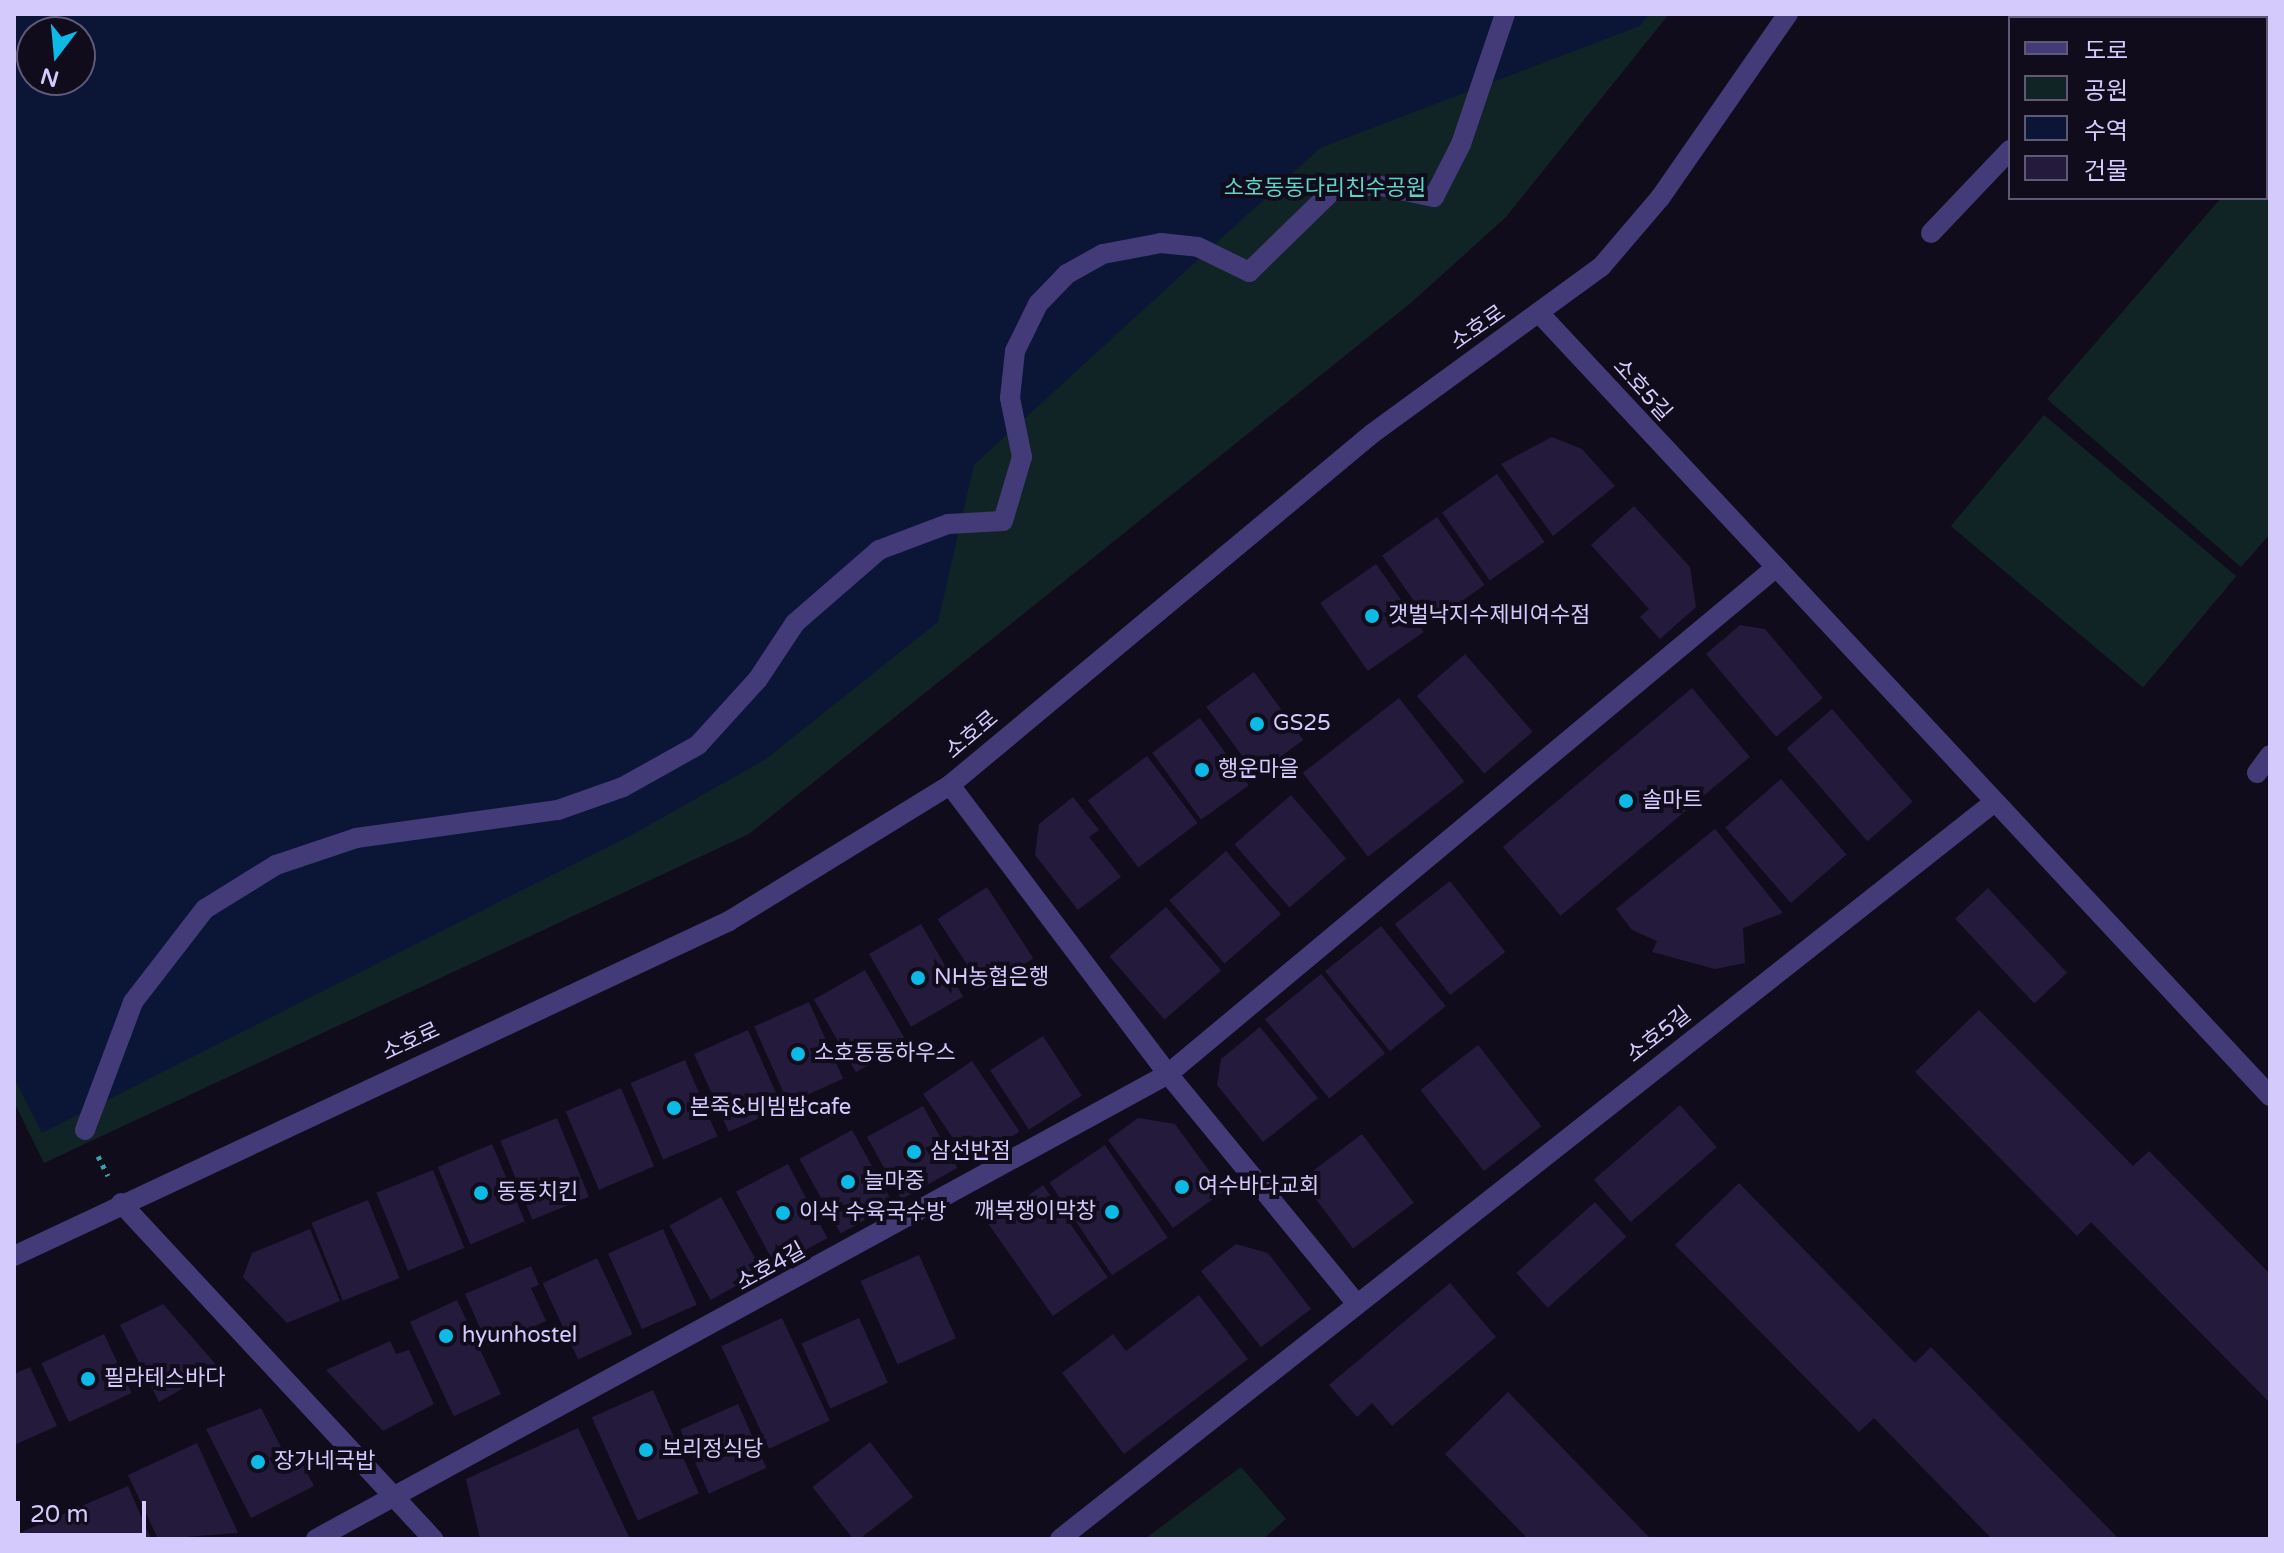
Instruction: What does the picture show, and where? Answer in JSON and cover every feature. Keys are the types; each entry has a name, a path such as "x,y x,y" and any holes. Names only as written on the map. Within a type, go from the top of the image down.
{"street":[{"path":"85,1130 133,1002 205,909 276,865 356,838 558,810 623,787 698,745 758,679 795,623 879,550 948,524 1003,521 1022,457 1010,398 1015,351 1038,304 1067,274 1103,254 1161,243 1198,247 1249,272 1333,190 1376,185 1434,197 1461,144 1505,14"},
{"name":"소호로","path":"14,1256 121,1203 729,921 950,785 1373,433 1601,267 1660,198 1788,14"},
{"path":"1931,233 2008,152"},
{"name":"소호5길","path":"1540,314 1992,804 2270,1096"},
{"path":"1168,1074 1774,569"},
{"path":"2257,773 2270,755"},
{"path":"950,785 1168,1074 1356,1303 1060,1539"},
{"name":"소호5길","path":"1356,1303 1992,804"},
{"name":"소호4길","path":"316,1539 397,1501 1168,1074"},
{"path":"121,1203 433,1539"}],"path":[{"path":"85,1130 121,1203"}],"green space":[{"name":"소호동동다리친수공원","path":"1313,14 1669,14 1506,217 1412,302 749,834 44,1163 14,1102 14,917"},
{"path":"2270,78 2270,534 2241,567 2047,399 2219,200 2268,200"},
{"path":"2044,415 2236,576 2143,687 1951,526"},
{"path":"1241,1467 1286,1519 1263,1539 1145,1539"}],"water":[{"path":"14,14 1649,14 1640,26 1320,148 974,465 938,622 766,759 630,836 42,1133 14,1078"}],"building":[{"path":"1552,437 1582,449 1615,486 1553,536 1501,464"},
{"path":"1497,474 1545,542 1490,580 1442,512"},
{"path":"1634,506 1690,567 1696,607 1660,639 1640,617 1649,609 1591,545"},
{"path":"1437,517 1485,585 1430,623 1382,555"},
{"path":"1376,564 1424,632 1368,671 1320,603"},
{"path":"1740,625 1765,629 1823,698 1776,737 1706,654"},
{"path":"1465,654 1533,732 1484,774 1417,696"},
{"path":"1254,672 1303,740 1256,775 1206,707"},
{"path":"1692,688 1750,757 1561,916 1503,847"},
{"path":"1399,698 1464,782 1368,857 1303,773"},
{"path":"1832,709 1913,802 1867,841 1787,748"},
{"path":"1200,718 1249,785 1201,820 1152,753"},
{"path":"1147,756 1198,823 1138,868 1088,801"},
{"path":"1781,779 1847,854 1791,903 1725,828"},
{"path":"1291,795 1346,858 1290,908 1234,844"},
{"path":"1073,797 1099,830 1089,837 1121,877 1078,910 1035,855 1039,824"},
{"path":"1715,829 1783,913 1743,928 1745,963 1715,969 1652,952 1657,941 1632,930 1616,909"},
{"path":"1226,851 1281,914 1225,964 1169,900"},
{"path":"1450,881 1505,952 1450,995 1395,924"},
{"path":"987,887 1033,958 984,990 938,919"},
{"path":"1988,888 2067,973 2034,1004 1955,919"},
{"path":"1166,907 1221,970 1165,1020 1109,956"},
{"path":"921,924 963,997 911,1027 869,954"},
{"path":"1381,926 1446,1006 1390,1051 1325,971"},
{"path":"865,970 907,1043 856,1072 814,1000"},
{"path":"1321,974 1385,1053 1329,1099 1265,1019"},
{"path":"809,1002 843,1079 788,1103 754,1026"},
{"path":"1979,1010 2133,1166 2149,1151 2270,1274 2270,1403 2091,1222 2077,1236 1915,1072"},
{"path":"1260,1027 1318,1098 1263,1142 1217,1085 1221,1059"},
{"path":"748,1030 783,1108 729,1132 694,1054"},
{"path":"1043,1036 1082,1096 1029,1130 990,1070"},
{"path":"1478,1045 1541,1126 1484,1171 1420,1090"},
{"path":"685,1060 717,1136 663,1159 631,1083"},
{"path":"972,1061 1020,1131 971,1164 923,1094"},
{"path":"621,1088 654,1166 599,1190 566,1111"},
{"path":"1680,1105 1717,1147 1631,1222 1594,1180"},
{"path":"923,1106 957,1168 901,1199 867,1137"},
{"path":"557,1118 589,1197 532,1220 500,1141"},
{"path":"1138,1118 1175,1124 1224,1191 1173,1228 1108,1140"},
{"path":"852,1130 893,1204 841,1233 800,1159"},
{"path":"1362,1134 1414,1203 1353,1248 1301,1180"},
{"path":"492,1144 525,1221 471,1244 438,1167"},
{"path":"1105,1145 1168,1238 1112,1275 1049,1182"},
{"path":"788,1164 827,1238 775,1266 736,1192"},
{"path":"433,1170 464,1248 408,1271 376,1193"},
{"path":"1739,1183 1915,1363 1931,1347 2119,1539 1992,1539 1874,1418 1859,1432 1675,1245"},
{"path":"1043,1185 1108,1278 1053,1316 988,1223"},
{"path":"721,1197 762,1271 711,1300 669,1226"},
{"path":"368,1200 399,1278 343,1301 311,1223"},
{"path":"1595,1202 1626,1237 1548,1308 1516,1273"},
{"path":"310,1229 340,1301 287,1323 243,1277 252,1253"},
{"path":"663,1229 697,1305 642,1329 608,1253"},
{"path":"1236,1244 1268,1253 1311,1309 1261,1347 1201,1271"},
{"path":"919,1255 956,1338 898,1364 861,1281"},
{"path":"597,1258 632,1334 578,1359 543,1283"},
{"path":"531,1266 539,1285 531,1288 546,1321 488,1346 465,1294"},
{"path":"1450,1283 1496,1337 1392,1426 1372,1403 1357,1417 1329,1385"},
{"path":"1199,1295 1248,1359 1124,1454 1062,1373 1113,1334 1126,1351"},
{"path":"457,1300 501,1394 454,1416 410,1322"},
{"path":"163,1304 219,1368 159,1402 120,1325"},
{"path":"782,1318 830,1420 769,1449 721,1346"},
{"path":"859,1318 888,1383 830,1408 801,1344"},
{"path":"104,1334 131,1393 69,1422 41,1363"},
{"path":"390,1341 396,1354 409,1350 434,1404 383,1431 326,1370"},
{"path":"30,1367 57,1426 14,1445 14,1374"},
{"path":"653,1390 699,1493 638,1520 592,1417"},
{"path":"1508,1392 1651,1539 1528,1539 1445,1454"},
{"path":"738,1404 766,1468 709,1494 680,1430"},
{"path":"261,1408 283,1451 293,1446 314,1486 251,1518 206,1429"},
{"path":"578,1428 630,1539 480,1539 466,1479"},
{"path":"870,1442 913,1497 860,1539 853,1539 812,1487"},
{"path":"197,1443 238,1533 158,1539 128,1475"},
{"path":"128,1486 151,1539 19,1539 17,1534"}],"place":[{"name":"갯벌낙지수제비여수점","path":"1372,616"},
{"name":"GS25","path":"1257,724"},
{"name":"행운마을","path":"1202,770"},
{"name":"솔마트","path":"1626,801"},
{"name":"NH농협은행","path":"918,978"},
{"name":"소호동동하우스","path":"798,1054"},
{"name":"본죽&비빔밥cafe","path":"674,1108"},
{"name":"삼선반점","path":"914,1152"},
{"name":"늘마중","path":"848,1182"},
{"name":"여수바다교회","path":"1182,1187"},
{"name":"동동치킨","path":"481,1193"},
{"name":"깨복쟁이막창","path":"1112,1212"},
{"name":"이삭 수육국수방","path":"783,1213"},
{"name":"hyunhostel","path":"446,1336"},
{"name":"필라테스바다","path":"88,1379"},
{"name":"보리정식당","path":"646,1450"},
{"name":"장가네국밥","path":"258,1462"}]}
